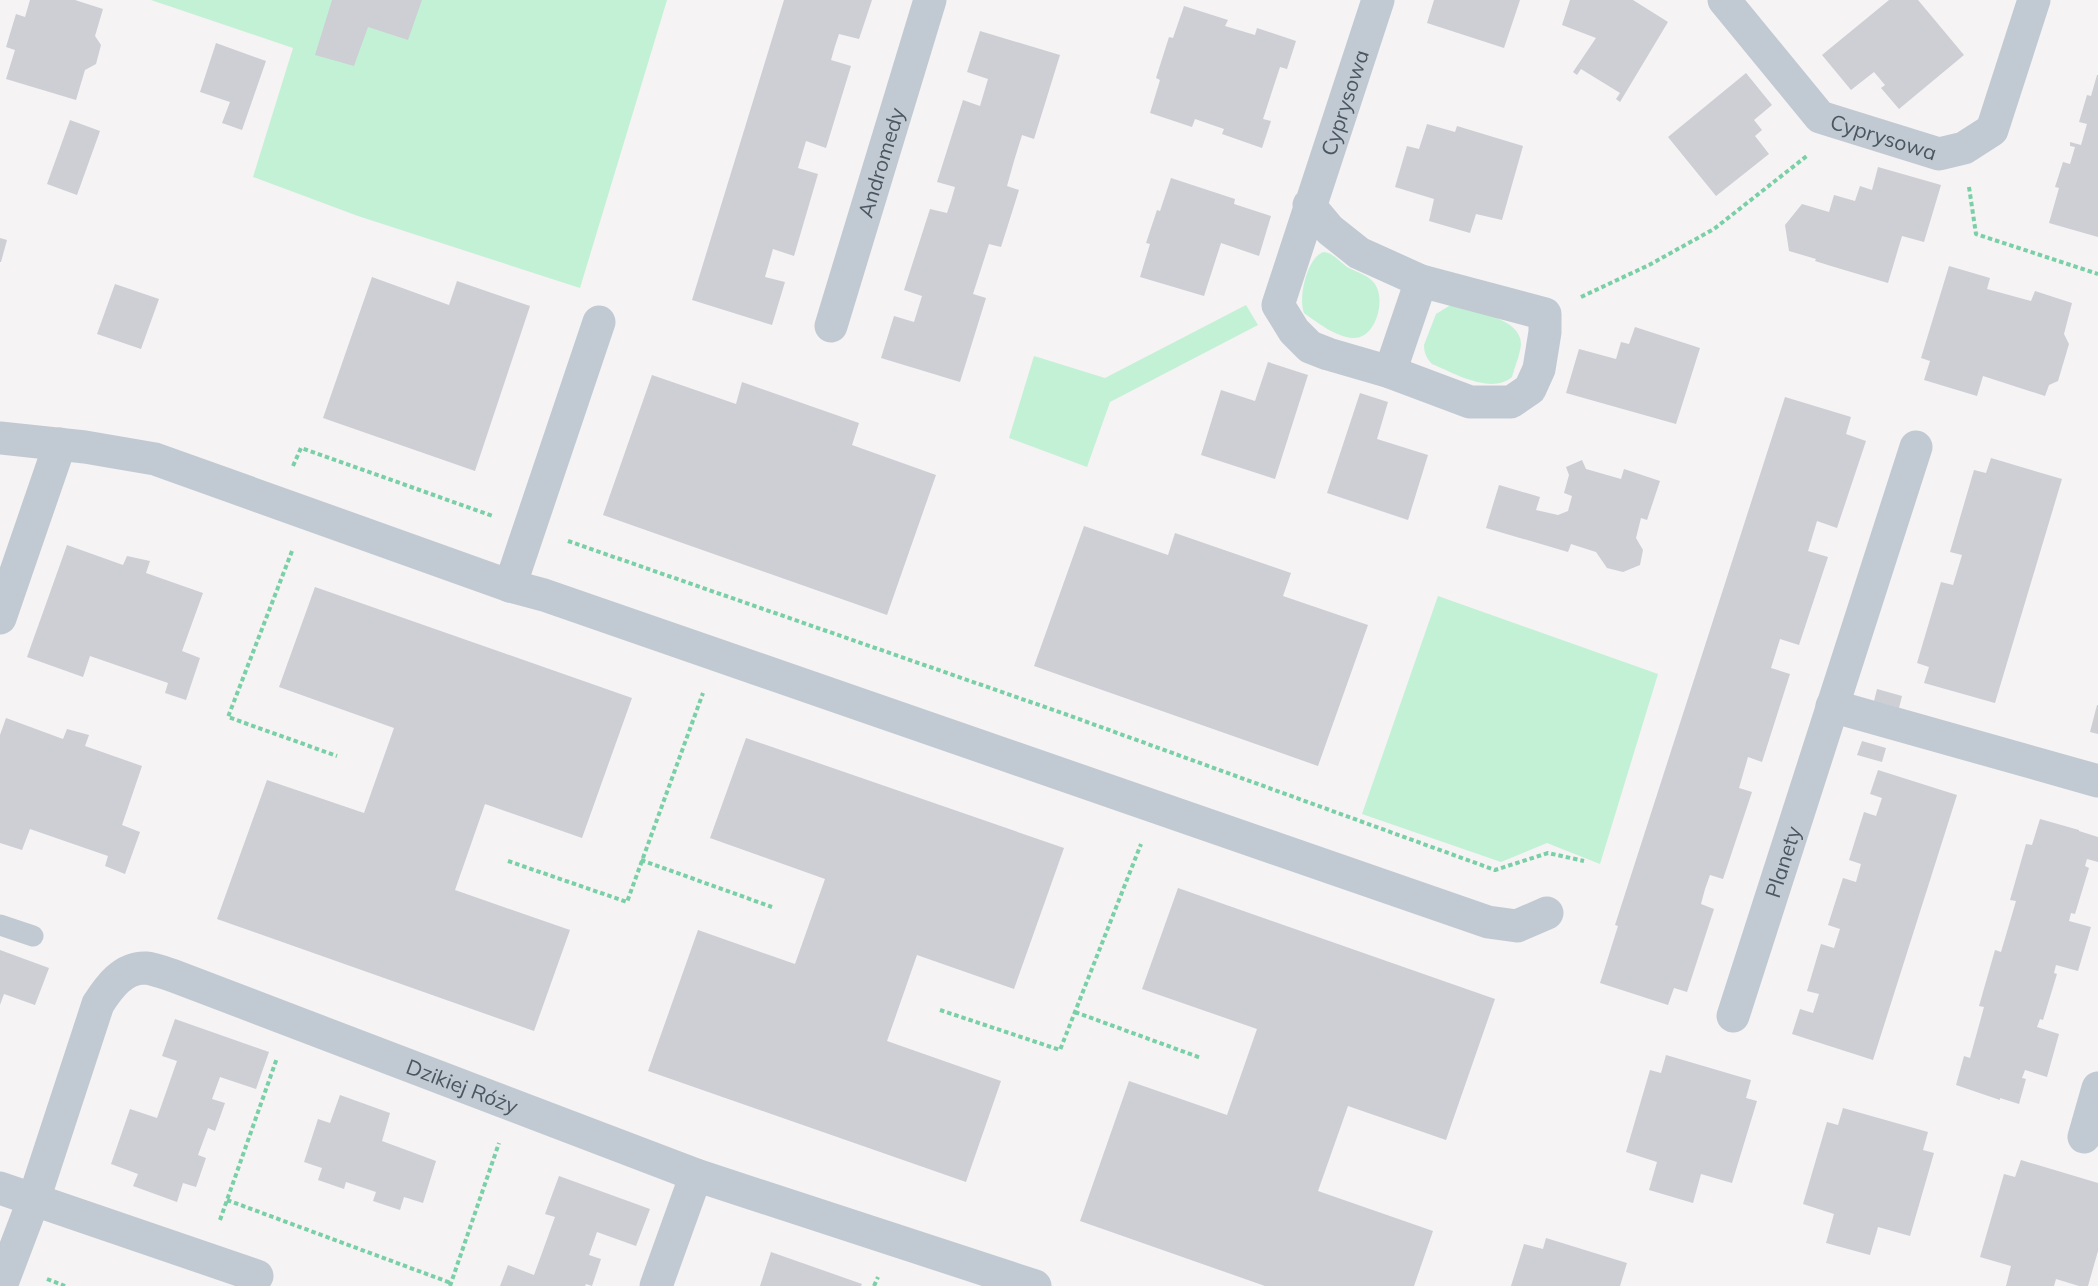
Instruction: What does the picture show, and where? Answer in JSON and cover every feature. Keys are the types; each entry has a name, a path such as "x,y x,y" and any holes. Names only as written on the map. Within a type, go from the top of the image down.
{"street":[{"name":"Andromedy","path":"831,326 930,0"},
{"name":"Cyprysowa","path":"1378,0 1278,304 1294,331 1310,346 1328,354 1390,372 1470,402 1511,402 1530,389 1539,369 1545,332 1545,314"},
{"name":"Cyprysowa","path":"1724,0 1820,117 1939,154 1964,148 1992,130 2034,0"},
{"path":"1310,205 1330,230 1359,254 1421,281 1545,314"},
{"path":"1390,372 1421,281"},
{"path":"510,586 599,322"},
{"path":"0,438 132,453 155,459 510,586 544,595 1488,922 1516,926 1547,913"},
{"path":"0,618 60,444"},
{"name":"Planety","path":"1733,1016 1916,447"},
{"path":"1832,706 2098,781"},
{"name":"Dzikiej Róży","path":"2,1286 34,1200 98,1004 109,986 128,971 146,968 174,976 696,1175 1035,1286"},
{"path":"2084,1137 2098,1088"},
{"path":"656,1286 696,1175"},
{"path":"0,1188 256,1276"}],"lane":[{"path":"0,925 33,936"}],"path":[{"path":"1545,314 1649,265 1714,229 1810,153 1833,121"},
{"path":"1964,148 1976,234 2098,273"},
{"path":"294,546 228,717 338,756"},
{"path":"508,861 627,902 716,655"},
{"path":"940,1010 1060,1050 1155,807"},
{"path":"641,860 772,907"},
{"path":"1075,1012 1200,1058"},
{"path":"206,1259 290,1020"},
{"path":"227,1200 451,1284 512,1105"}],"green space":[{"path":"151,0 667,0 580,288 358,216 253,177 293,48"},
{"path":"1324,252 1369,278 1375,284 1379,299 1377,317 1373,326 1361,337 1340,335 1304,313 1302,298 1305,279 1313,261"},
{"path":"1246,305 1258,325 1110,402 1087,467 1009,438 1034,356 1105,378"},
{"path":"1449,306 1485,314 1514,328 1521,344 1512,377 1494,384 1472,381 1430,362 1424,345 1436,314"},
{"path":"1438,596 1658,674 1600,864 1547,843 1501,862 1362,814"}],"building":[{"path":"30,0 75,0 103,9 95,36 101,45 96,64 85,70 76,100 6,79 15,50 6,47 16,14 25,17"},
{"path":"332,0 422,0 408,40 368,27 354,66 315,55"},
{"path":"784,0 872,0 859,39 839,34 835,46 831,60 851,66 826,148 806,141 798,168 818,174 794,256 773,249 765,277 785,282 772,325 692,300"},
{"path":"1434,0 1520,0 1504,48 1427,23"},
{"path":"1570,0 1633,0 1668,22 1620,102 1616,99 1620,93 1581,69 1577,75 1573,72 1596,38 1562,25"},
{"path":"1889,0 1918,0 1964,55 1899,109 1881,88 1885,85 1874,72 1851,90 1822,55"},
{"path":"1184,6 1228,20 1225,26 1255,35 1257,28 1296,41 1287,69 1280,67 1263,119 1271,121 1262,148 1222,134 1224,129 1195,119 1192,127 1150,113 1160,80 1156,78 1169,37 1173,38"},
{"path":"980,31 1060,55 1034,139 1022,135 1014,161 1007,186 1019,190 1001,247 989,244 973,294 986,298 960,382 881,358 894,316 914,322 922,296 904,290 930,209 947,213 951,201 955,187 937,182 963,100 980,106 988,79 967,72"},
{"path":"216,43 266,61 242,130 222,123 230,102 200,92"},
{"path":"1746,73 1772,105 1754,120 1762,130 1755,136 1769,154 1716,196 1668,137"},
{"path":"2097,75 2098,237 2049,223 2059,188 2055,187 2063,162 2070,164 2075,147 2070,146 2070,142 2081,145 2087,124 2079,122 2087,95 2091,96"},
{"path":"70,120 100,131 77,195 47,184"},
{"path":"1427,124 1455,132 1457,126 1523,146 1502,220 1476,214 1470,233 1429,221 1434,199 1395,187 1407,146 1419,149"},
{"path":"1878,167 1941,185 1924,242 1902,236 1888,283 1789,251 1785,225 1802,204 1829,212 1834,195 1855,201 1860,186 1872,190"},
{"path":"1171,178 1235,199 1234,204 1271,216 1259,256 1221,243 1204,296 1140,277 1150,244 1146,243"},
{"path":"0,238 7,240 1,262 0,262"},
{"path":"1949,266 1990,278 1987,289 2031,301 2035,291 2072,303 2064,334 2069,344 2058,381 2049,385 2045,396 1983,376 1977,396 1924,380 1930,361 1921,358"},
{"path":"372,277 449,305 457,281 530,306 475,471 323,418"},
{"path":"115,284 159,299 141,349 97,334"},
{"path":"1635,327 1700,348 1676,424 1566,393 1579,349 1616,359 1621,342 1629,344"},
{"path":"1268,362 1308,375 1275,479 1201,455 1221,390 1255,401"},
{"path":"652,375 736,404 742,382 859,423 852,445 936,475 887,615 603,515"},
{"path":"1360,393 1388,402 1377,439 1428,455 1408,520 1327,493"},
{"path":"1785,397 1851,417 1846,434 1866,441 1837,528 1817,521 1808,551 1828,557 1799,645 1780,639 1771,668 1790,674 1762,762 1748,757 1739,788 1752,792 1723,879 1710,875 1705,889 1701,904 1714,909 1687,992 1674,988 1668,1005 1600,983 1618,926 1615,925"},
{"path":"1991,458 2062,479 1995,703 1924,683 1929,667 1917,663 1941,582 1953,585 1962,555 1950,552 1974,470 1986,473"},
{"path":"1582,460 1586,469 1621,479 1624,469 1660,481 1647,520 1641,518 1636,538 1643,550 1640,565 1623,572 1607,568 1596,552 1571,544 1568,552 1486,528 1499,485 1540,497 1536,510 1558,515 1568,511 1572,496 1564,493 1569,475 1566,467"},
{"path":"1084,526 1168,555 1175,533 1291,573 1283,596 1368,625 1318,766 1034,666"},
{"path":"67,545 123,565 127,556 150,561 146,573 203,593 182,651 200,658 186,700 165,693 168,683 90,656 83,677 27,657"},
{"path":"315,587 632,698 582,838 485,804 455,890 570,930 534,1031 217,919 267,780 364,813 394,728 279,687"},
{"path":"1877,689 1902,696 1899,708 1874,701"},
{"path":"2098,705 2098,734 2090,732"},
{"path":"6,718 63,739 67,729 89,735 85,746 142,766 122,825 140,832 125,874 105,866 108,856 30,829 22,850 0,843 0,735"},
{"path":"746,738 1064,848 1014,989 917,955 887,1041 1001,1081 966,1182 648,1071 698,930 795,964 825,879 710,838"},
{"path":"1862,741 1886,748 1882,762 1857,755"},
{"path":"1878,770 1957,795 1873,1060 1792,1034 1800,1009 1813,1013 1819,994 1807,991 1821,944 1834,948 1840,929 1828,925 1843,878 1856,882 1861,864 1849,860 1864,812 1876,816 1882,798 1870,794"},
{"path":"2040,819 2098,837 2098,862 2087,859 2085,866 2089,868 2075,914 2071,913 2069,921 2091,927 2078,971 2056,965 2054,973 2057,974 2043,1020 2040,1019 2037,1027 2059,1034 2047,1077 2025,1070 2022,1078 2026,1079 2019,1104 1956,1085 1964,1056 1970,1058 1984,1007 1979,1006 1995,950 2001,952 2016,901 2010,900 2026,844 2032,845"},
{"path":"1178,888 1495,999 1446,1140 1348,1106 1318,1191 1433,1231 1414,1286 1265,1286 1080,1221 1129,1081 1227,1115 1257,1029 1142,989"},
{"path":"0,950 49,968 35,1005 4,994 0,1005"},
{"path":"175,1019 269,1052 256,1089 220,1077 212,1099 225,1103 215,1131 208,1128 198,1155 206,1158 196,1187 183,1183 177,1202 133,1186 138,1174 111,1164 130,1109 157,1118 177,1061 162,1056"},
{"path":"1666,1055 1751,1080 1746,1098 1757,1101 1732,1183 1701,1174 1693,1203 1649,1190 1657,1162 1626,1152 1650,1070 1661,1073"},
{"path":"340,1095 390,1113 382,1141 436,1161 423,1203 404,1197 400,1210 373,1201 376,1192 346,1182 344,1189 318,1180 322,1168 304,1162 318,1119 330,1123"},
{"path":"1843,1108 1928,1132 1923,1150 1934,1153 1910,1236 1878,1227 1870,1255 1826,1243 1834,1214 1803,1204 1827,1122 1838,1125"},
{"path":"2021,1160 2098,1183 2098,1251 2088,1286 2079,1286 2056,1279 2054,1286 2006,1286 2011,1266 1980,1257 2004,1174 2015,1177"},
{"path":"559,1176 650,1209 636,1246 597,1232 589,1255 601,1259 592,1286 586,1284 585,1286 500,1286 508,1265 534,1275 555,1217 545,1214"},
{"path":"1546,1238 1627,1263 1620,1286 1511,1286 1524,1244 1543,1249"},
{"path":"771,1252 862,1284 861,1286 760,1286"}]}
